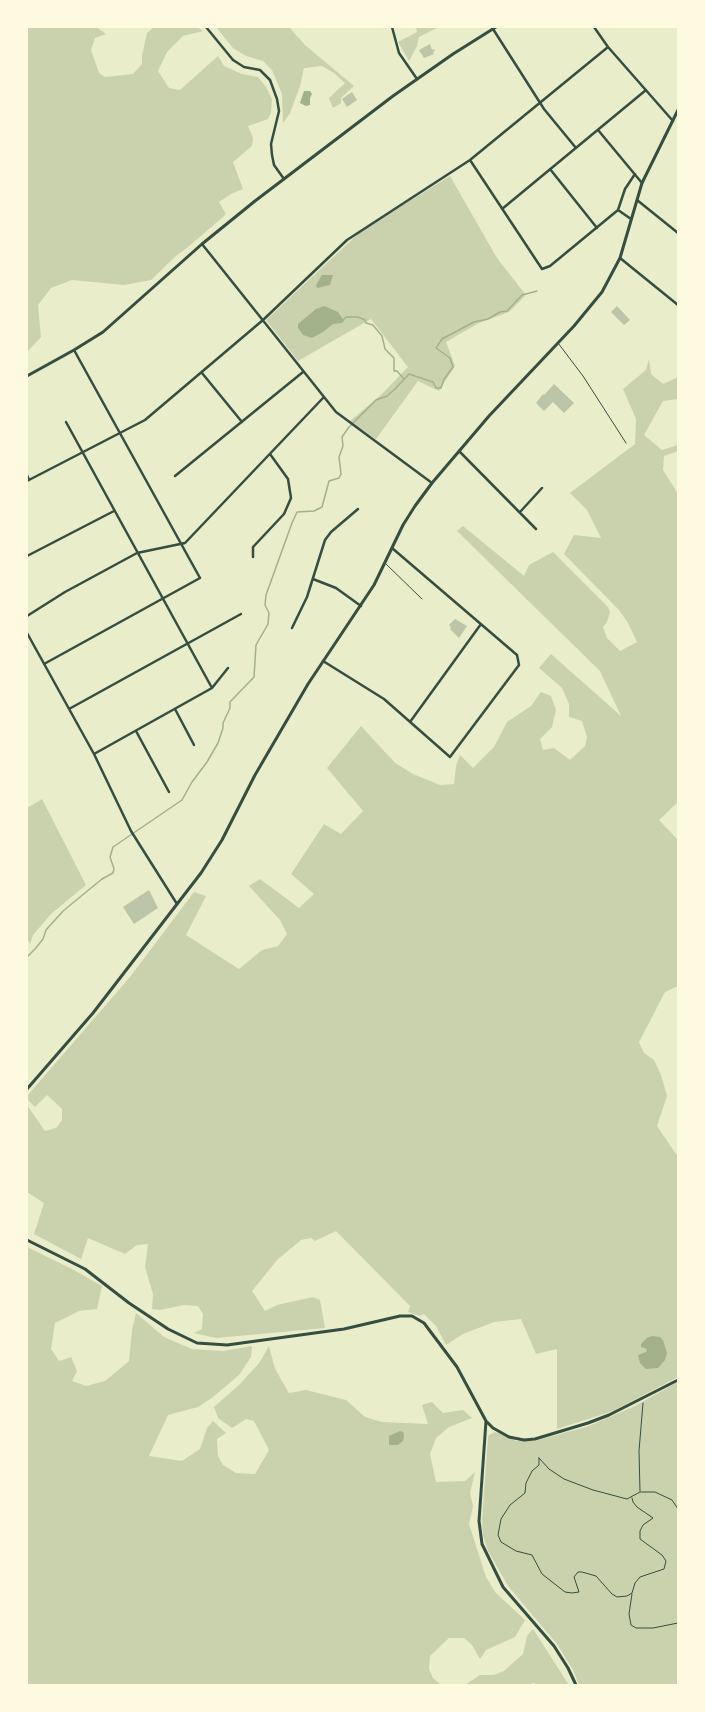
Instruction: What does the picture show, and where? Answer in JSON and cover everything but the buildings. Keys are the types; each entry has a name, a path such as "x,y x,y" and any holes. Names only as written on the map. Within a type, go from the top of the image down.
{"main road":[{"path":"27,376 103,332 202,244 284,179 417,79 494,28"},
{"path":"27,1089 94,1013 202,873 269,750 323,661 360,606 385,563 411,512 459,450 593,305 611,278 620,258 636,199 642,183 678,110"},
{"path":"27,1240 85,1269 162,1326 183,1338 197,1343 227,1345 344,1329 400,1316 416,1318 424,1323 446,1350 486,1421 493,1428 509,1437 524,1440 535,1439 588,1423 642,1400 678,1380"},
{"path":"486,1421 479,1521 482,1544 503,1587 540,1627 568,1668 576,1685"}],"street":[{"path":"206,27 233,60 244,67 263,71 272,84 277,99 279,115 272,140 272,156 276,168 284,179"},
{"path":"392,27 399,53 417,79"},
{"path":"594,27 608,47 673,121"},
{"path":"494,28 540,103 576,148"},
{"path":"27,475 28,481 82,454 148,417 263,320 357,232 470,160 608,47"},
{"path":"502,209 646,90"},
{"path":"598,130 642,183"},
{"path":"470,160 540,267 543,269 550,266 618,210 625,189 635,174"},
{"path":"550,169 597,228"},
{"path":"636,199 678,233"},
{"path":"618,210 631,220"},
{"path":"202,244 323,398 349,423 432,483"},
{"path":"620,258 678,305"},
{"path":"44,664 200,578 119,434 74,350"},
{"path":"175,476 303,372"},
{"path":"202,373 242,422"},
{"path":"27,616 65,592 137,553 185,543 323,398"},
{"path":"66,422 82,454 212,688"},
{"path":"459,450 536,529"},
{"path":"253,557 253,547 284,514 291,498 288,479 270,454"},
{"path":"520,512 542,488"},
{"path":"292,628 307,597 326,537 358,509"},
{"path":"27,556 114,511"},
{"path":"323,661 378,694 450,757 519,665 517,655 392,548"},
{"path":"312,579 336,588 360,606"},
{"path":"69,709 241,614"},
{"path":"410,722 481,624"},
{"path":"27,633 94,754 131,831 177,904"},
{"path":"94,754 212,688 228,668"},
{"path":"175,709 194,745"},
{"path":"136,731 169,792"}],"lane":[{"path":"558,343 583,376 626,443"},
{"path":"385,563 422,599"}],"path":[{"path":"640,1492 639,1451 644,1404 642,1400"},
{"path":"632,1593 627,1596 617,1597 612,1594 596,1576 578,1572 574,1577 580,1592 564,1592 542,1574 532,1555 516,1551 501,1542 498,1535 501,1519 510,1505 525,1493 526,1483 532,1471 539,1465 539,1458 549,1469 564,1479 592,1490 628,1499 640,1492 655,1492 663,1494 672,1500 678,1509"},
{"path":"632,1498 637,1507 653,1518 643,1525 640,1531 640,1539 662,1555 666,1565 660,1571 640,1577 635,1583 628,1614 631,1626 636,1628 653,1628 678,1623"}],"shaded area":[{"path":"27,27 96,27 106,34 95,38 91,50 99,73 105,77 133,74 142,64 142,56 147,33 154,27 197,27 203,31 183,36 167,52 158,71 169,88 180,90 218,56 224,66 242,74 258,77 266,87 272,99 271,113 268,119 248,126 253,138 252,146 233,162 243,189 231,194 219,202 226,214 177,255 151,280 124,285 72,280 51,288 38,305 41,337 27,352"},
{"path":"216,27 289,27 305,45 354,86 341,98 341,103 333,108 329,98 345,83 334,73 322,66 304,68 300,86 290,113 283,123 282,94 272,70 263,61 246,56 233,48"},
{"path":"416,27 439,27 419,37 417,46 409,61 398,42 417,32"},
{"path":"304,91 310,91 312,94 310,98 310,105 306,106 300,103"},
{"path":"450,176 497,258 526,295 509,312 479,323 446,342 455,366 439,391 418,381 376,439 350,421 382,394 408,367 371,319 298,361 266,320 360,232"},
{"path":"322,275 333,275 330,285 317,288 316,285"},
{"path":"324,306 338,312 344,321 342,323 333,324 312,338 303,335 298,328 298,324 316,309"},
{"path":"649,359 651,374 663,384 678,377 678,399 663,401 644,435 662,450 678,445 678,451 664,456 663,470 678,494 678,802 659,820 678,840 678,986 665,992 639,1042 644,1053 654,1060 661,1075 667,1096 657,1126 678,1157 678,1377 613,1411 557,1429 557,1349 536,1354 521,1319 494,1322 463,1334 446,1345 436,1326 424,1314 420,1316 408,1312 410,1306 336,1231 315,1241 311,1238 301,1240 277,1260 252,1291 265,1311 277,1305 313,1297 320,1300 325,1328 216,1338 194,1333 202,1329 203,1314 198,1306 184,1305 160,1310 152,1309 153,1294 145,1267 148,1244 137,1245 125,1254 88,1238 81,1259 34,1234 44,1203 27,1192 27,1105 45,1131 56,1128 62,1120 62,1109 47,1095 35,1107 27,1099 27,1096 130,977 194,892 206,896 186,935 239,969 262,950 278,946 287,934 280,920 249,886 260,879 299,908 314,894 291,874 324,824 341,834 363,811 327,768 361,726 395,763 413,774 440,785 454,784 456,766 460,755 473,768 494,747 507,722 531,706 541,692 551,696 556,710 552,727 540,739 543,750 554,748 570,760 585,746 587,737 582,721 569,717 569,704 562,688 539,668 551,654 621,716 600,671 457,531 463,526 524,576 529,565 553,552 608,607 610,612 607,622 603,627 607,638 620,651 637,642 628,623 619,610 564,554 574,535 601,538 587,510 570,493 635,444 636,419 623,389 646,370"},
{"path":"42,799 86,885 51,914 33,935 30,944 27,938 27,808"},
{"path":"27,1247 74,1270 102,1286 97,1309 79,1311 55,1323 51,1349 59,1361 71,1357 77,1371 72,1381 86,1386 105,1381 129,1361 132,1330 136,1313 164,1337 192,1349 223,1351 252,1346 251,1357 239,1375 213,1397 198,1407 168,1415 149,1456 182,1461 200,1449 207,1428 213,1421 226,1433 217,1439 218,1456 223,1465 236,1473 255,1474 269,1450 254,1421 246,1419 232,1428 218,1418 214,1407 239,1385 260,1362 269,1346 275,1369 289,1393 306,1390 346,1400 365,1417 382,1422 428,1424 422,1405 432,1402 443,1413 463,1410 472,1418 449,1427 436,1438 430,1454 436,1482 465,1481 475,1472 470,1493 473,1506 469,1524 486,1577 495,1592 525,1620 515,1637 486,1650 480,1659 472,1645 464,1638 449,1638 430,1656 429,1669 433,1678 441,1685 27,1685"},
{"path":"652,1336 660,1337 663,1340 667,1353 665,1360 658,1368 646,1369 640,1363 638,1355 646,1352 647,1349 641,1347 641,1344 647,1338"},
{"path":"678,1382 678,1685 579,1685 573,1670 557,1644 508,1586 488,1551 483,1536 482,1521 488,1437 495,1432 516,1441 535,1441 589,1426 635,1406"},
{"path":"400,1431 403,1432 403,1441 398,1445 389,1445 389,1436"},
{"path":"533,1629 569,1685 539,1685 533,1683 530,1685 465,1685 480,1675 494,1675 504,1671 523,1654 527,1636"}],"waterway":[{"path":"27,957 43,939 46,930 63,911 102,879 113,873 114,869 110,857 113,847 182,800 192,782 207,762 218,743 223,728 223,723 230,708 230,702 254,677 256,645 268,624 269,613 265,605 266,595 292,523 297,512 314,511 322,507 329,481 339,478 341,474 339,457 343,446 342,437 349,427 376,400 387,396 409,374 433,382 436,388 441,388 444,379 453,367 450,358 436,348 442,339 474,322 488,319 500,312 507,311 522,295 537,291"},
{"path":"343,320 346,317 358,317 365,320 366,323 373,325 382,336 385,349 394,358 394,371 397,371 404,379"}]}
